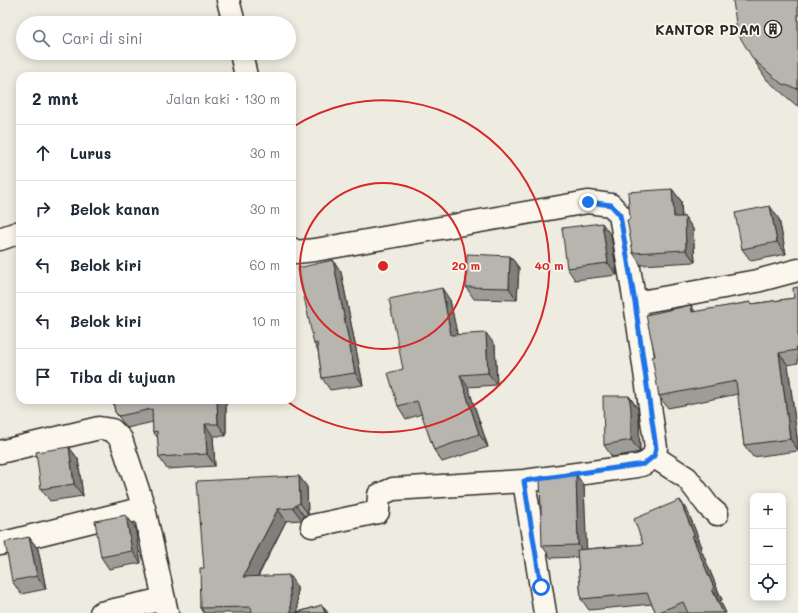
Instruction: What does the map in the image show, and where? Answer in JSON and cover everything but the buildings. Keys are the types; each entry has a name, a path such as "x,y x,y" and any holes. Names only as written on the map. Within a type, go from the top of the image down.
{"street":[{"path":"228,0 232,16"},
{"path":"243,60 245,72"},
{"path":"296,252 315,250 588,202 611,205 620,215 635,303 656,448 654,456 644,464 637,466 524,481 394,489 379,494 378,512 312,526"},
{"path":"0,239 16,233"},
{"path":"635,303 757,281 798,270"},
{"path":"0,452 99,428 112,430 121,439 144,508 165,606 102,613"},
{"path":"654,456 687,478 709,507 717,514"},
{"path":"524,481 545,613"},
{"path":"0,544 144,508"}],"place":[{"name":"KANTOR PDAM","path":"773,29"}],"route":[{"path":"541,587 524,481 637,466 650,461 654,456 656,448 635,303 620,215 611,205 588,202"}]}
